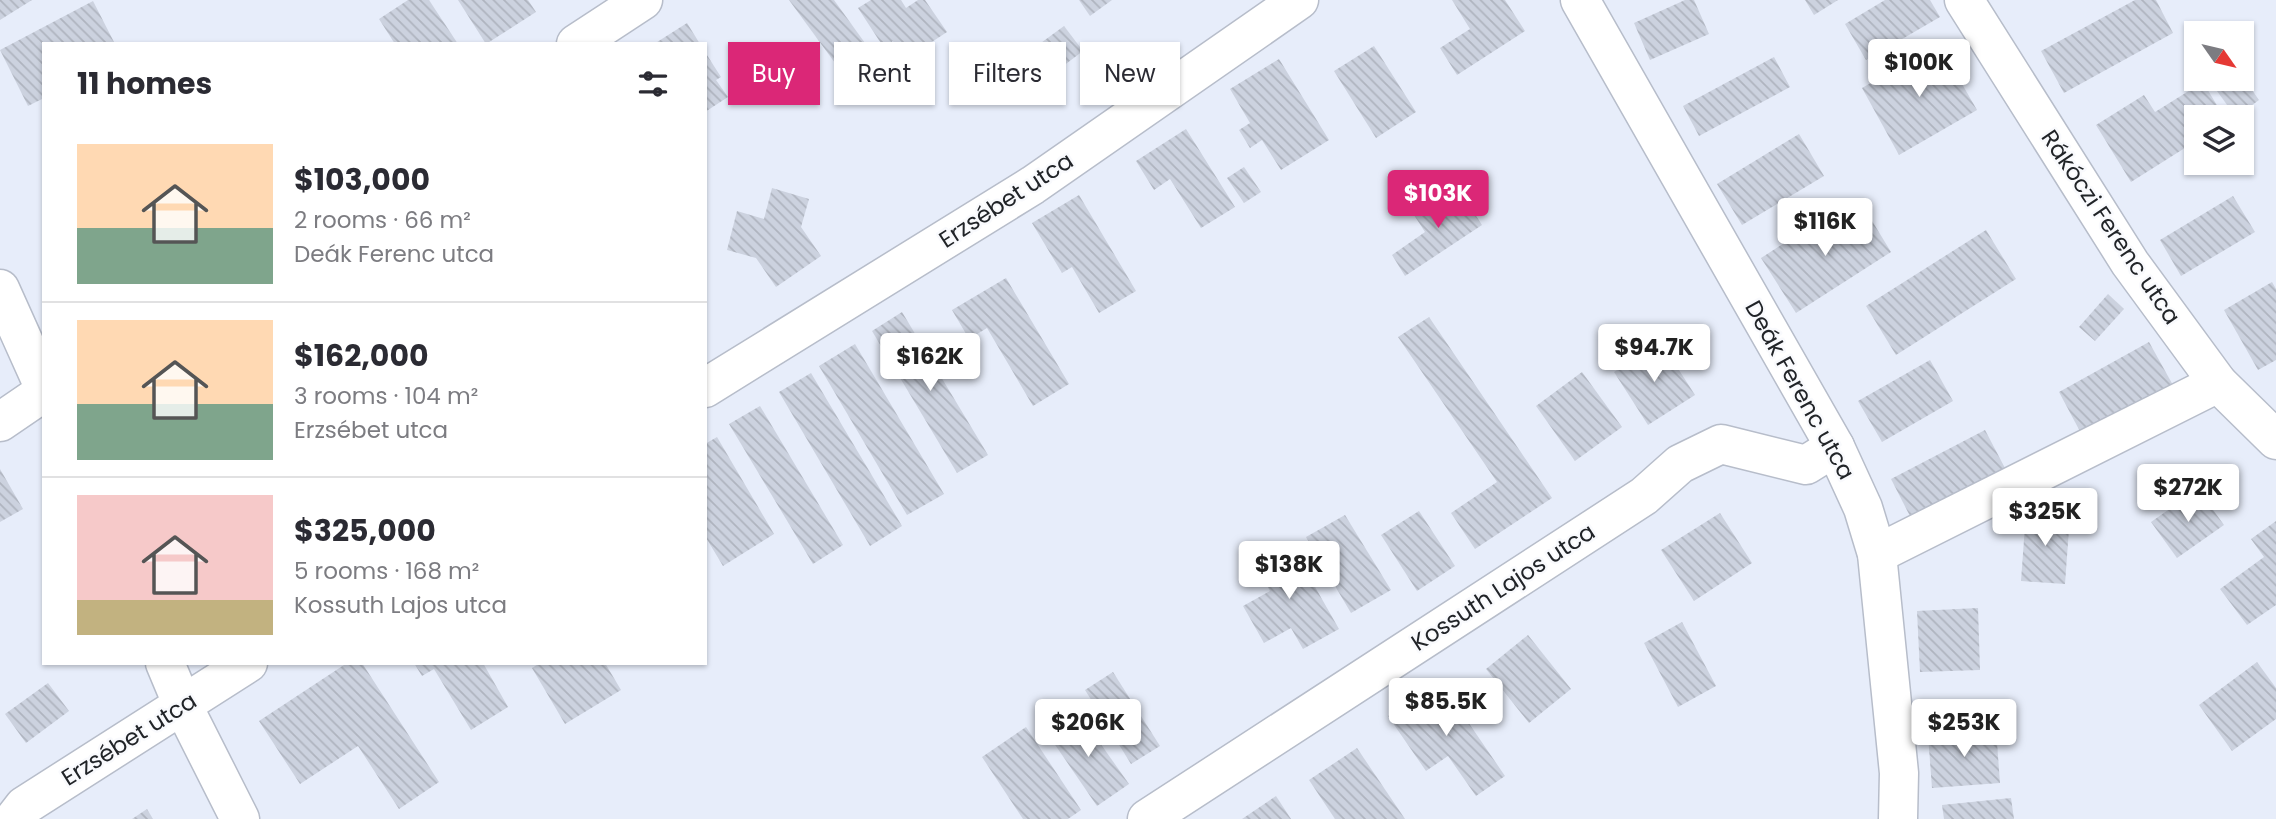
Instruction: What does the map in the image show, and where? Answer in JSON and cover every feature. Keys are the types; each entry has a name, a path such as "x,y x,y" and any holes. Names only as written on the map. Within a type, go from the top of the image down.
{"street":[{"path":"579,42 643,0"},
{"name":"Erzsébet utca","path":"707,386 1033,185 1299,0"},
{"name":"Deák Ferenc utca","path":"1580,0 1835,447 1863,508 1877,554 1899,773 1898,819"},
{"name":"Rákóczi Ferenc utca","path":"1965,0 2130,263 2218,383 2276,440"},
{"path":"0,289 42,385"},
{"path":"1877,554 2218,383"},
{"path":"0,422 42,391"},
{"name":"Kossuth Lajos utca","path":"1147,819 1644,496 1679,464 1721,444 1806,465 1835,447"},
{"path":"166,665 183,706 240,819"},
{"name":"Erzsébet utca","path":"14,819 24,806 245,665"}],"building":[{"path":"0,0 32,0 0,20"},
{"path":"408,0 429,0 457,42 394,42 379,19"},
{"path":"458,0 528,0 536,12 489,42 485,42"},
{"path":"789,0 834,0 864,42 834,42 834,62"},
{"path":"871,0 901,0 906,8 918,0 925,0 947,32 932,42 880,42 858,8"},
{"path":"1079,0 1112,0 1090,16"},
{"path":"1452,0 1505,0 1525,31 1457,75 1440,48 1470,29"},
{"path":"1685,0 1694,0 1709,34 1650,60 1634,23"},
{"path":"1805,0 1838,0 1814,15"},
{"path":"1885,0 1930,0 1940,17 1866,60 1845,24"},
{"path":"2135,0 2156,0 2173,33 2064,93 2041,51"},
{"path":"93,1 114,42 42,42 42,99 28,106 0,50"},
{"path":"687,23 699,42 657,42"},
{"path":"1064,26 1080,47 1080,53 1066,64 1066,42 1042,42"},
{"path":"1939,44 1977,110 1899,155 1862,88"},
{"path":"1374,46 1416,112 1376,138 1334,71"},
{"path":"707,55 721,77 716,80 728,97 707,111"},
{"path":"1774,57 1790,87 1699,136 1683,106"},
{"path":"1279,59 1329,140 1281,170 1262,140 1250,148 1239,130 1250,123 1230,89"},
{"path":"2189,91 2208,91 2217,105 2184,105 2184,149 2131,182 2096,125 2144,95 2155,112"},
{"path":"2217,91 2253,91 2259,100 2252,105 2227,105"},
{"path":"1186,129 1235,207 1201,228 1170,179 1154,190 1136,161"},
{"path":"1799,134 1824,176 1742,225 1717,184"},
{"path":"1244,167 1261,192 1244,203 1227,178"},
{"path":"1457,187 1482,225 1405,276 1392,255 1425,232 1414,215"},
{"path":"772,188 809,199 801,227 821,256 776,287 756,258 727,250 737,211 764,219"},
{"path":"1079,195 1136,291 1099,313 1072,267 1062,273 1032,223"},
{"path":"2233,196 2255,232 2181,276 2160,240"},
{"path":"1863,206 1891,252 1796,313 1761,258 1811,226 1817,236"},
{"path":"1986,230 2016,279 1896,355 1866,306"},
{"path":"1006,278 1069,384 1033,406 987,328 969,339 952,310"},
{"path":"2272,282 2276,289 2276,360 2258,370 2224,310"},
{"path":"2108,294 2124,309 2095,341 2079,327"},
{"path":"902,312 988,455 957,473 872,331"},
{"path":"1429,317 1552,498 1475,549 1451,513 1497,482 1398,337"},
{"path":"1661,342 1695,395 1648,425 1614,372"},
{"path":"2149,342 2174,387 2083,437 2059,392"},
{"path":"855,344 944,494 907,515 819,366"},
{"path":"1930,360 1953,401 1882,442 1858,401"},
{"path":"1582,372 1622,427 1575,461 1536,406"},
{"path":"811,373 902,526 870,546 779,392"},
{"path":"760,406 843,545 813,564 729,424"},
{"path":"1985,430 2006,470 1912,520 1891,479"},
{"path":"717,437 774,534 723,566 707,539 707,443"},
{"path":"0,469 23,509 0,522"},
{"path":"2198,489 2224,525 2177,558 2151,522"},
{"path":"1419,511 1455,566 1417,591 1381,535"},
{"path":"2026,512 2070,515 2065,584 2021,581"},
{"path":"1720,513 1752,563 1694,601 1661,550"},
{"path":"1345,515 1391,590 1351,613 1306,537"},
{"path":"2276,521 2276,605 2247,625 2220,589 2264,557 2251,539"},
{"path":"1290,543 1339,629 1303,649 1291,628 1264,643 1243,606 1270,591 1255,564"},
{"path":"1978,608 1980,670 1920,672 1917,611"},
{"path":"1682,622 1716,686 1678,707 1644,643"},
{"path":"1528,635 1571,689 1529,723 1486,669"},
{"path":"2257,662 2276,688 2276,719 2232,751 2199,705"},
{"path":"344,665 363,665 439,782 399,809 358,746 300,784 259,721"},
{"path":"415,665 484,665 508,707 471,730 434,669 422,676"},
{"path":"537,665 606,665 621,690 565,724 532,668"},
{"path":"1113,672 1160,746 1131,764 1085,690"},
{"path":"1440,681 1505,776 1476,796 1448,756 1426,771 1388,716"},
{"path":"48,683 69,711 26,743 5,714"},
{"path":"1078,712 1129,784 1097,806 1047,733"},
{"path":"1026,727 1081,810 1068,819 1023,819 982,757"},
{"path":"1996,729 2000,783 1932,788 1928,735"},
{"path":"1357,748 1405,819 1335,819 1309,780"},
{"path":"1276,796 1291,819 1242,819"},
{"path":"2011,798 2014,819 1944,819 1942,805"},
{"path":"147,809 153,819 132,819"}]}
